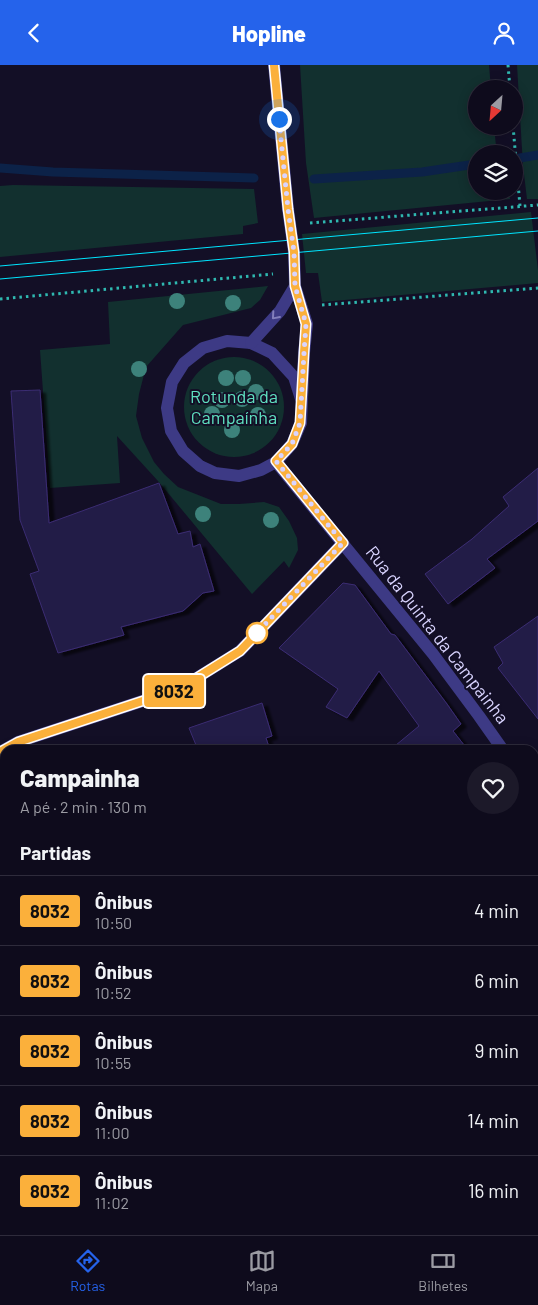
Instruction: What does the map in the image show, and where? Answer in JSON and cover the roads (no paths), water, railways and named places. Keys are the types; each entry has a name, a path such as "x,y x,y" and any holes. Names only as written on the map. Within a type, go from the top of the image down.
{"street":[{"path":"274,65 294,252 295,286 306,324 300,423 298,430 292,444 276,461 262,470 239,476 215,473 200,466 183,451 171,431 167,408 172,382 184,363 203,348 227,341 251,343 272,353 294,377 301,399"},
{"path":"251,343 280,311 295,286"},
{"name":"Rua da Quinta da Campainha","path":"276,461 433,654 500,745"},
{"path":"13,745 179,689 240,651 343,543"}],"waterway":[{"path":"523,158 538,155"},
{"path":"314,179 422,172 468,165"},
{"path":"0,168 53,172 254,178"}],"tram line":[{"path":"0,266 538,218"},
{"path":"0,279 538,231"}],"park label":[{"name":"Rotunda da Campaínha","path":"234,408"}]}
